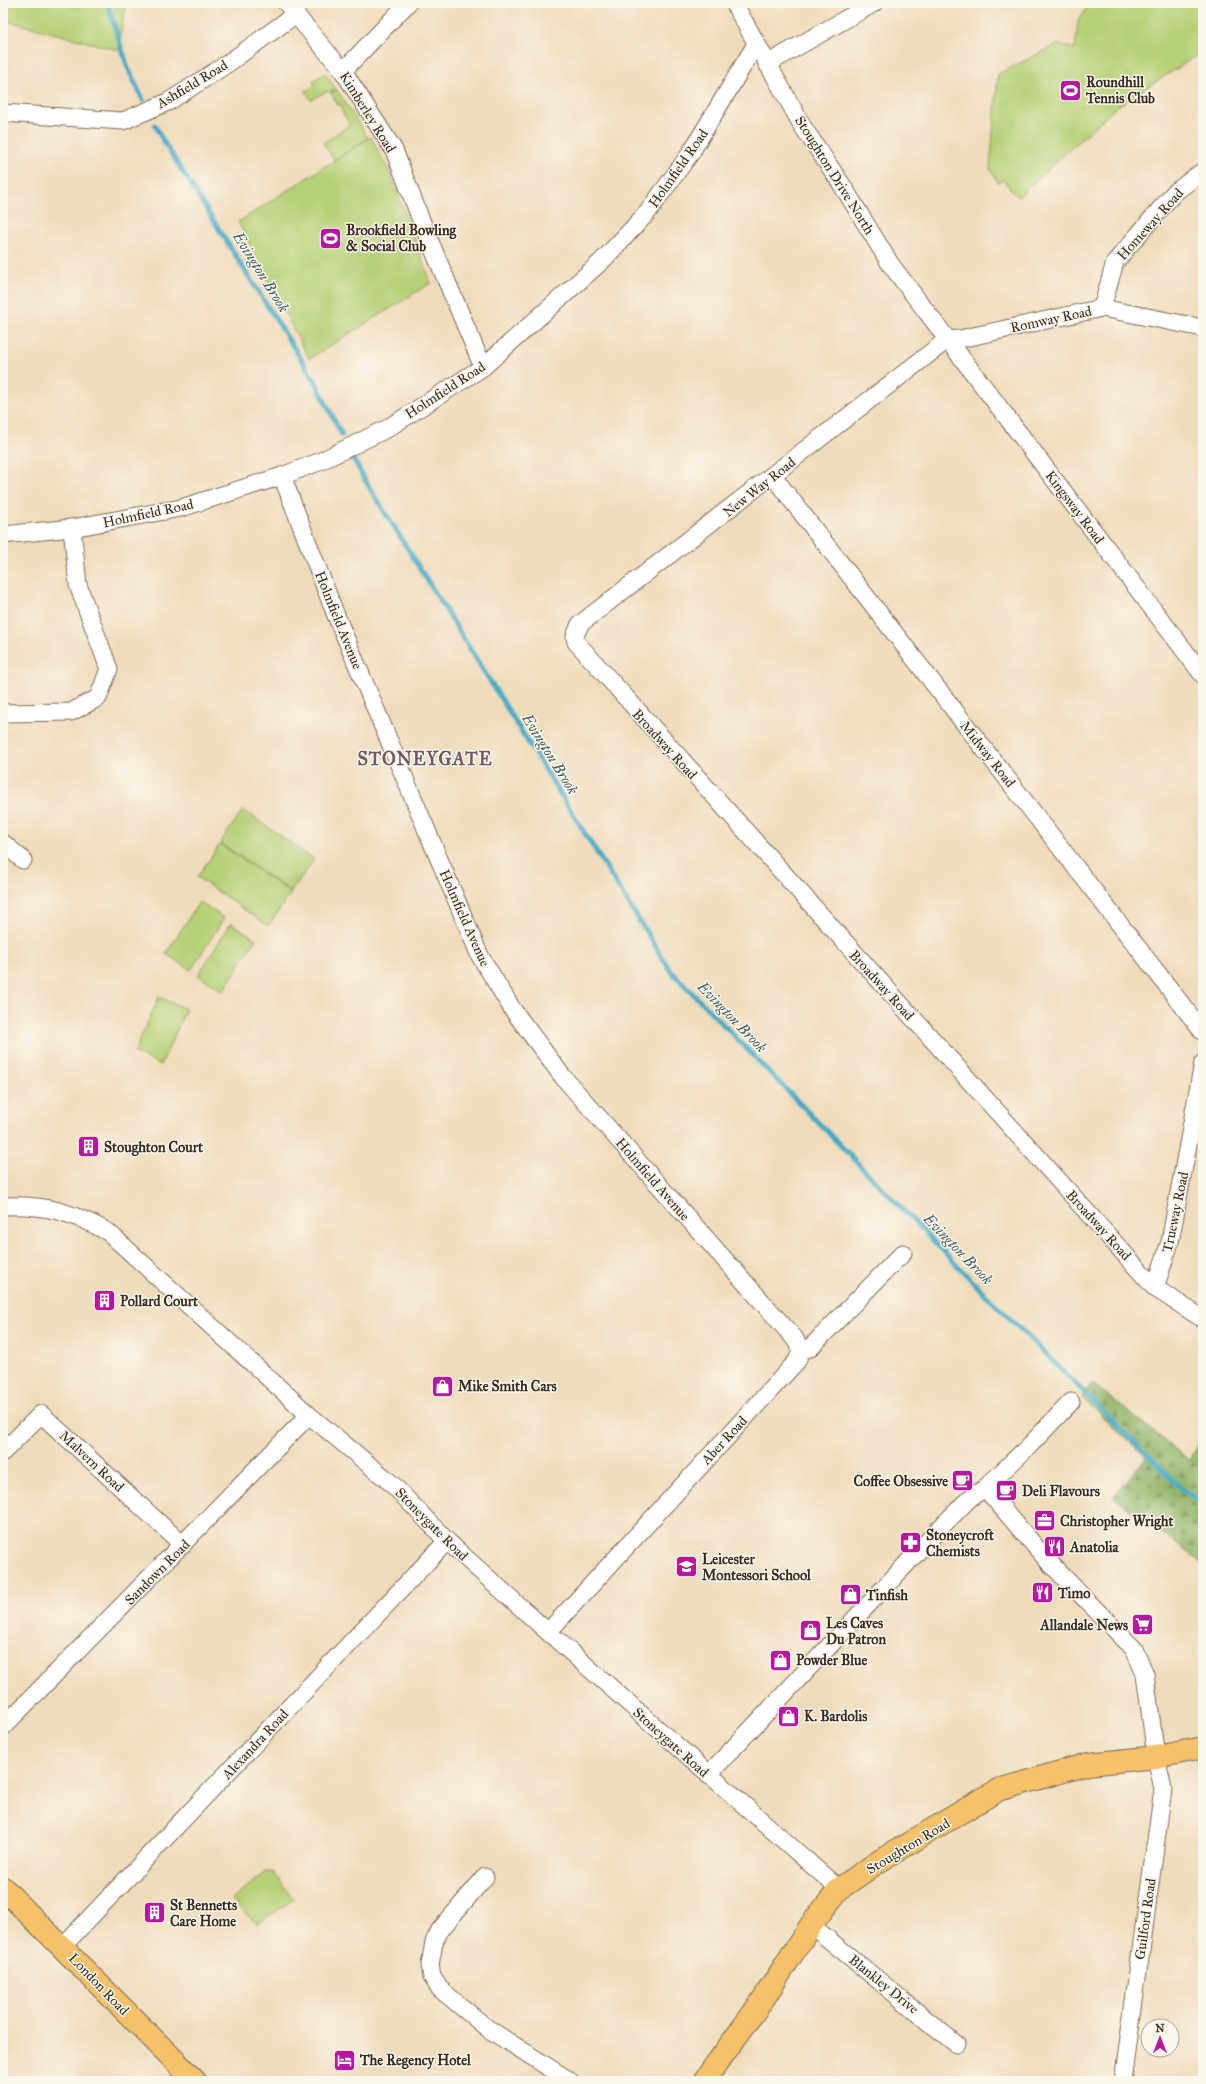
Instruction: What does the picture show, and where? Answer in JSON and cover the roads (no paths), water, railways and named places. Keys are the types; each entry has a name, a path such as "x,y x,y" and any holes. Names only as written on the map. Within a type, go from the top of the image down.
{"main road":[{"name":"Stoughton Road","path":"704,2081 762,2001 811,1925 839,1889 878,1862 998,1790 1088,1764 1156,1757 1203,1748"},
{"name":"London Road","path":"3,1888 195,2081"}],"street":[{"path":"343,71 408,3"},
{"name":"Stoughton Drive North","path":"734,3 803,127 842,185 891,264 947,340"},
{"path":"767,64 874,3"},
{"name":"Kimberley Road","path":"291,8 343,71 394,150 423,225 483,367"},
{"name":"Ashfield Road","path":"3,113 123,121 168,102 227,64 291,8"},
{"name":"Holmfield Road","path":"3,535 72,528 181,508 282,476 321,461 388,428 483,367 602,260 647,213 690,154 756,44"},
{"name":"Homeway Road","path":"1102,308 1115,262 1174,193 1203,171"},
{"name":"Romway Road","path":"947,340 960,339 1102,308 1203,328"},
{"name":"New Way Road","path":"575,636 580,624 947,340"},
{"name":"Kingsway Road","path":"947,340 1203,675"},
{"name":"Holmfield Avenue","path":"282,476 335,614 480,956 513,1010 563,1077 789,1333 801,1350"},
{"name":"Midway Road","path":"773,476 1203,1032"},
{"path":"3,713 71,712 98,698 108,669 78,586 72,528"},
{"name":"Broadway Road","path":"575,636 576,642 584,653 1155,1288 1203,1319"},
{"path":"3,843 23,860"},
{"name":"Trueway Road","path":"1155,1288 1170,1242 1203,1063"},
{"name":"Stoneygate Road","path":"3,1206 40,1207 67,1212 108,1232 309,1415 391,1483 447,1541 548,1632 708,1775 839,1889"},
{"path":"801,1350 810,1348 903,1253"},
{"name":"Aber Road","path":"548,1632 797,1361 801,1350"},
{"path":"708,1775 943,1525 970,1498 985,1488 1030,1445 1071,1402"},
{"name":"Malvern Road","path":"3,1452 41,1414 183,1545"},
{"name":"Sandown Road","path":"3,1727 309,1415"},
{"name":"Guilford Road","path":"985,1488 1047,1560 1134,1649 1145,1674 1156,1757 1162,1789 1123,2081"},
{"name":"Alexandra Road","path":"62,1947 447,1541"},
{"path":"485,1877 440,1930 434,1942 430,1966 432,1977 440,1989 487,2028 570,2081"},
{"name":"Blankley Drive","path":"811,1925 956,2044"}],"waterway":[{"name":"Evington Brook","path":"110,3 108,6 128,68 143,100"},
{"name":"Evington Brook","path":"155,125 162,139 316,383 342,435"},
{"name":"Evington Brook","path":"354,460 366,482 670,970 985,1294 1182,1489 1203,1503"}],"place":[{"name":"Roundhill Tennis Club","path":"1070,90"},
{"name":"Brookfield Bowling & Social Club","path":"330,238"},
{"name":"Stoughton Court","path":"88,1147"},
{"name":"Pollard Court","path":"105,1301"},
{"name":"Mike Smith Cars","path":"442,1386"},
{"name":"Coffee Obsessive","path":"963,1481"},
{"name":"Deli Flavours","path":"1006,1491"},
{"name":"Christopher Wright","path":"1045,1521"},
{"name":"Stoneycroft Chemists","path":"910,1543"},
{"name":"Anatolia","path":"1055,1547"},
{"name":"Leicester Montessori School","path":"686,1567"},
{"name":"Timo","path":"1042,1593"},
{"name":"Tinfish","path":"851,1595"},
{"name":"Allandale News","path":"1143,1625"},
{"name":"Les Caves Du Patron","path":"810,1631"},
{"name":"Powder Blue","path":"781,1660"},
{"name":"K. Bardolis","path":"788,1716"},
{"name":"St Bennetts Care Home","path":"155,1913"},
{"name":"The Regency Hotel","path":"344,2060"}],"district":[{"name":"STONEYGATE","path":"425,759"}]}
